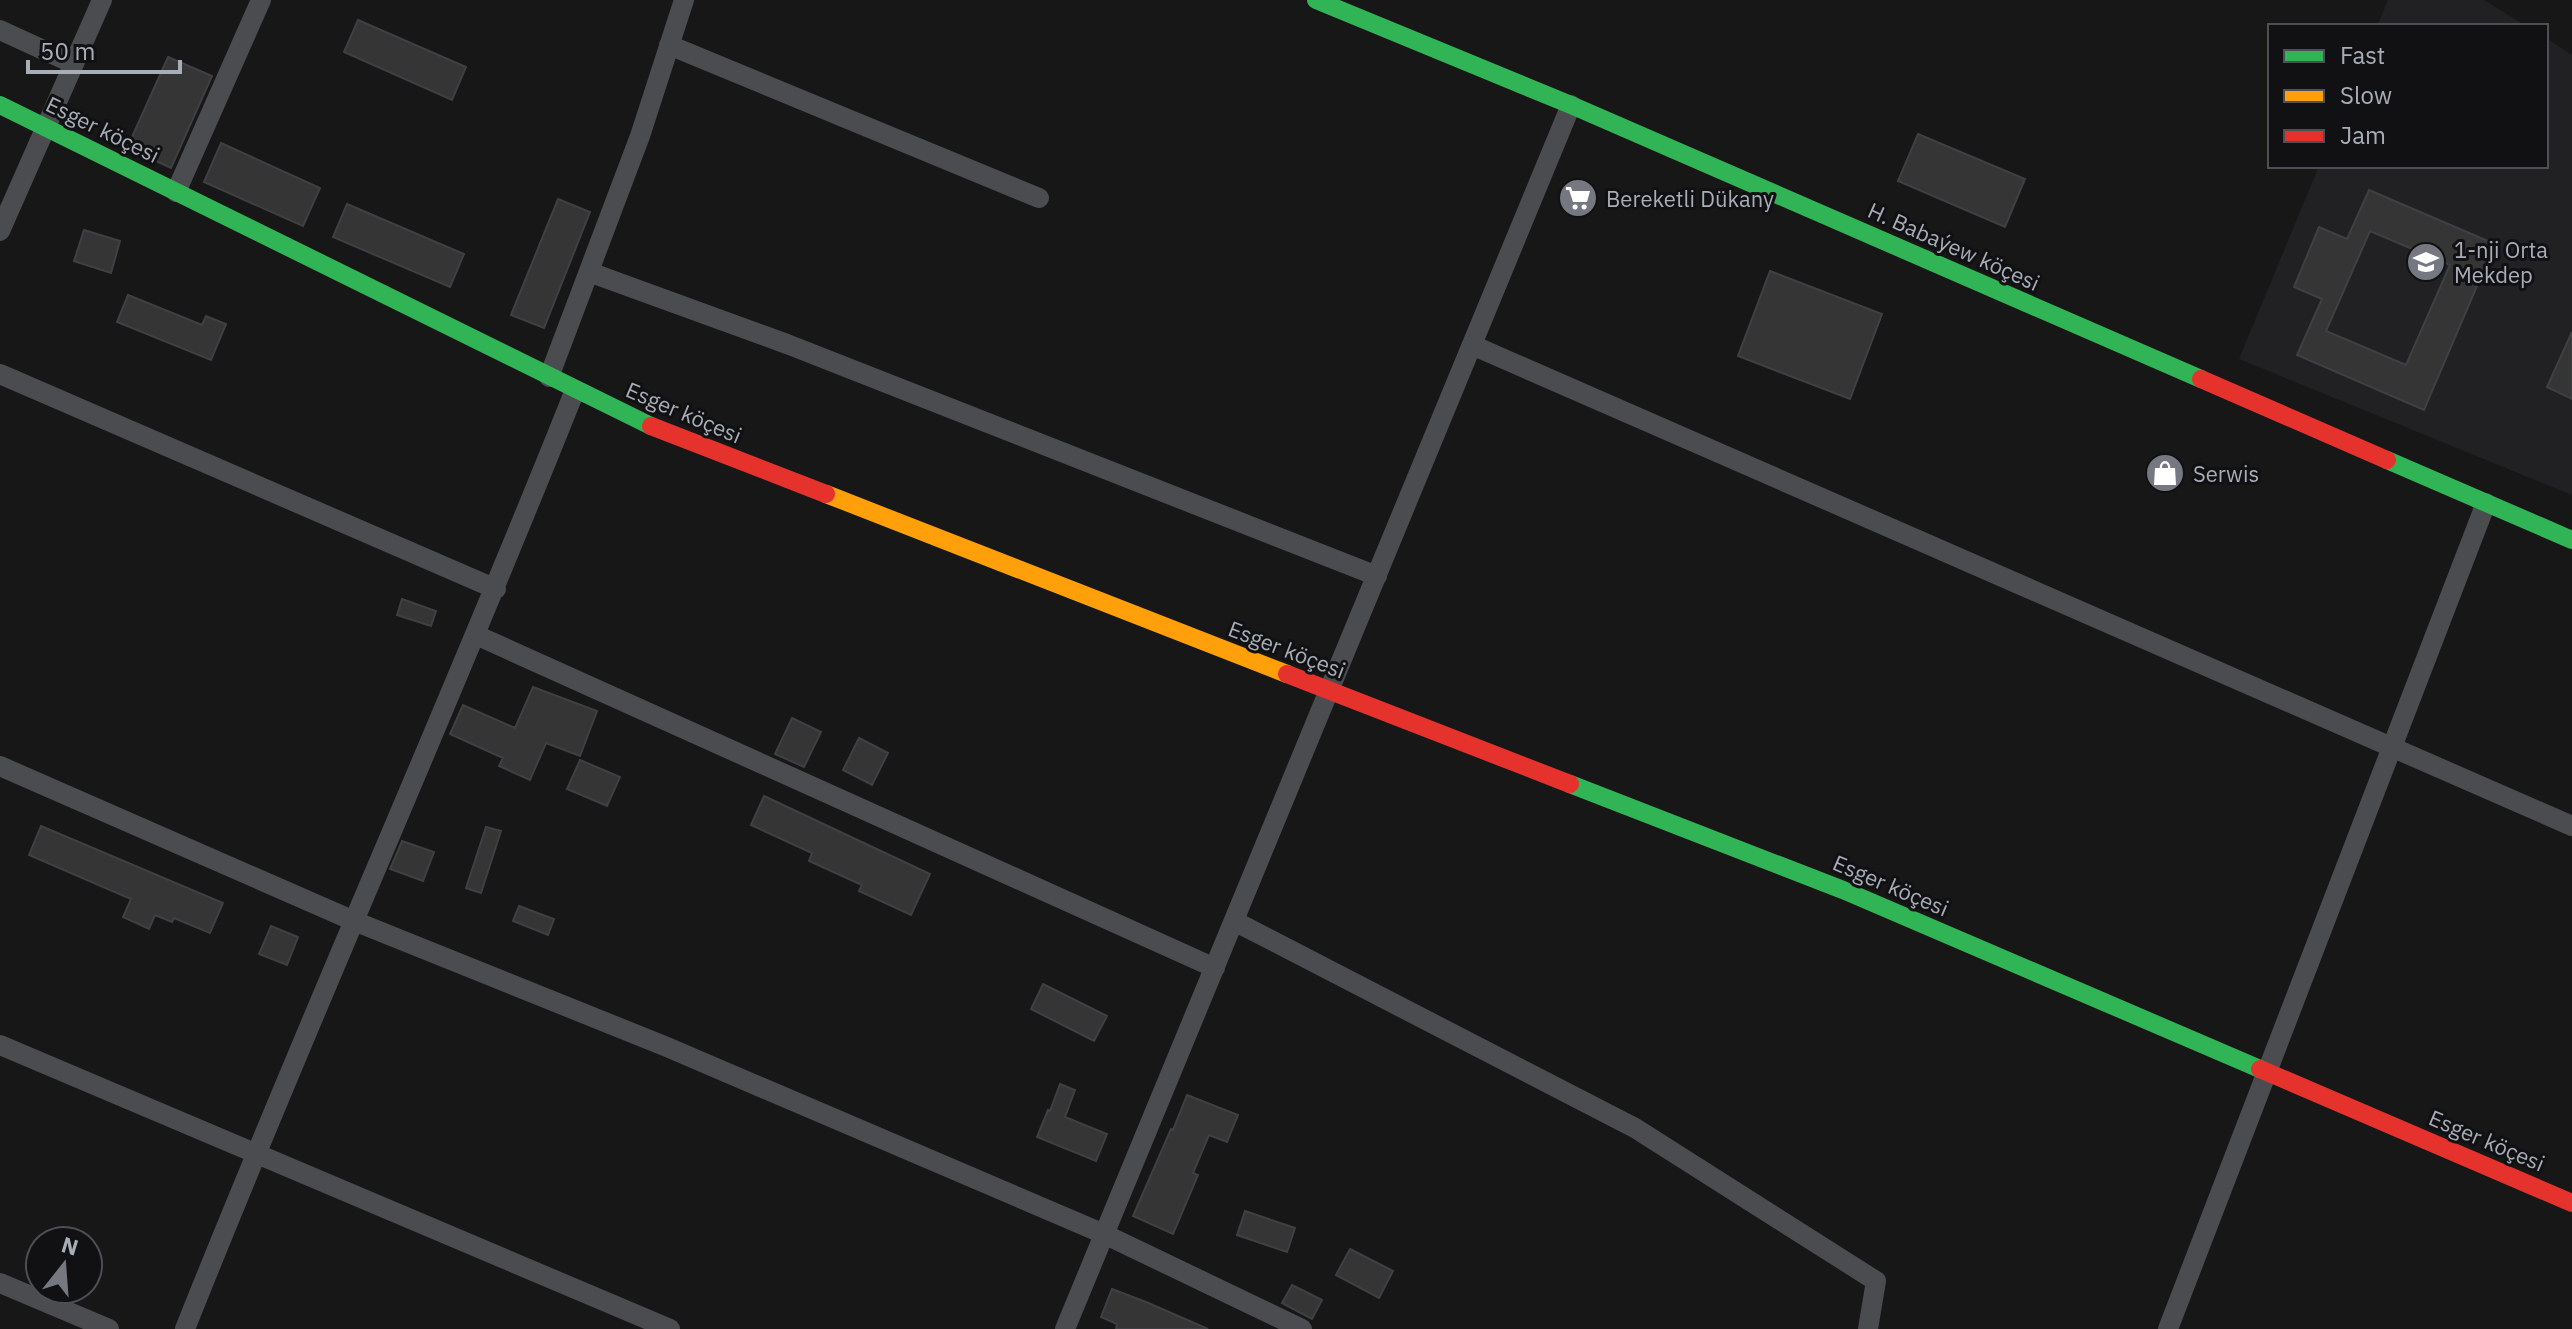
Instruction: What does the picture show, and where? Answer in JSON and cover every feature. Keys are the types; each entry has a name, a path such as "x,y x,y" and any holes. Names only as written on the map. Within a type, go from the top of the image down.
{"street":[{"path":"0,231 102,0"},
{"path":"176,192 261,0"},
{"path":"549,377 640,136 684,0"},
{"name":"H. Babaýew köçesi","path":"1316,0 1571,105 2572,540"},
{"path":"0,30 74,64"},
{"path":"669,45 1039,198"},
{"name":"Esger köçesi","path":"0,105 640,422 1843,890 2572,1203"},
{"path":"1065,1329 1571,105"},
{"path":"589,272 787,344 1377,576"},
{"path":"1472,345 2572,826"},
{"path":"0,374 496,589"},
{"path":"185,1329 255,1153 496,589 575,390"},
{"path":"2168,1329 2486,503"},
{"path":"476,635 1215,968"},
{"path":"0,766 354,921 667,1047 1104,1234 1302,1329"},
{"path":"1234,921 1635,1128 1876,1281 1868,1329"},
{"path":"0,1045 670,1329"},
{"path":"0,1283 109,1329"}],"shaded area":[{"path":"2388,0 2484,0 2523,24 2378,24"},
{"name":"1-nji Orta Mekdep","path":"2548,39 2572,55 2572,495 2239,359 2318,168 2548,168"}],"building":[{"path":"358,20 466,67 452,100 344,52"},
{"path":"168,57 212,76 171,168 127,148"},
{"path":"1918,134 2025,179 2005,227 1898,181"},
{"path":"221,143 320,188 303,226 204,182"},
{"path":"2369,190 2495,244 2424,410 2297,355 2322,299 2294,287 2319,227 2347,239","holes":["2370,231 2450,265 2406,365 2326,331"]},
{"path":"558,199 590,212 544,328 511,315"},
{"path":"347,204 464,254 450,287 333,237"},
{"path":"84,230 120,241 111,273 74,261"},
{"path":"1770,271 1882,314 1850,399 1738,356"},
{"path":"128,295 202,325 206,316 226,324 211,360 117,322"},
{"path":"2572,332 2572,399 2547,387"},
{"path":"402,599 436,611 431,626 397,615"},
{"path":"533,687 597,711 580,756 546,743 530,780 499,766 503,758 450,734 463,705 515,728"},
{"path":"792,718 821,732 804,767 775,754"},
{"path":"859,738 888,753 872,785 843,770"},
{"path":"580,760 620,777 607,806 567,789"},
{"path":"764,796 930,874 911,915 859,891 862,885 809,861 812,853 751,825"},
{"path":"41,826 223,903 210,933 174,918 172,922 155,915 149,929 123,917 131,899 29,855"},
{"path":"486,827 501,831 481,893 466,888"},
{"path":"402,841 434,852 423,881 390,869"},
{"path":"519,906 554,919 548,935 513,921"},
{"path":"271,926 298,937 287,965 259,954"},
{"path":"1043,984 1107,1016 1094,1041 1031,1009"},
{"path":"1060,1084 1075,1090 1065,1117 1107,1134 1096,1161 1037,1137"},
{"path":"1187,1095 1238,1115 1227,1142 1209,1135 1193,1173 1198,1175 1173,1234 1133,1216"},
{"path":"1245,1211 1295,1228 1287,1252 1237,1235"},
{"path":"1350,1249 1393,1271 1379,1298 1336,1275"},
{"path":"1292,1285 1322,1300 1312,1319 1282,1303"},
{"path":"1112,1289 1208,1329 1116,1329 1117,1324 1101,1317"}],"traffic: fast":[{"path":"1316,0 1571,105 2201,379"},
{"path":"0,105 651,426"},
{"path":"2387,460 2572,540"},
{"path":"1570,784 1843,890 2260,1069"}],"traffic: slow":[{"path":"826,494 1287,674"}],"traffic: jam":[{"path":"2201,379 2387,460"},
{"path":"651,426 826,494"},
{"path":"1287,674 1570,784"},
{"path":"2260,1069 2572,1203"}],"place":[{"name":"Bereketli Dükany","path":"1578,198"},
{"name":"1-nji Orta Mekdep","path":"2426,262"},
{"name":"Serwis","path":"2165,473"}]}
